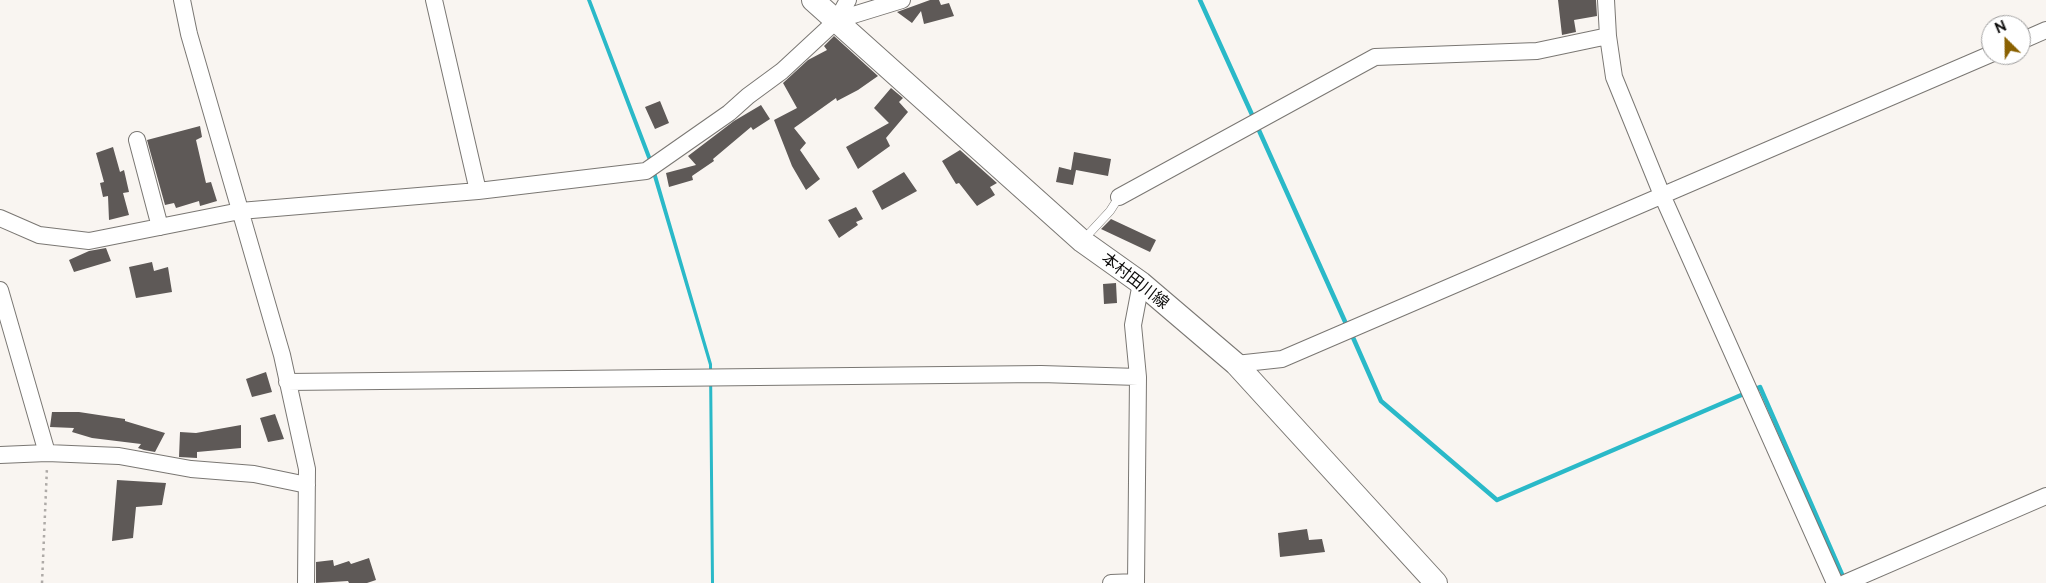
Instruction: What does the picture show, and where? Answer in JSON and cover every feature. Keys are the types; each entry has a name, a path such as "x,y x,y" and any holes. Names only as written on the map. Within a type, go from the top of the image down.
{"main road":[{"name":"本村田川線","path":"813,0 1082,241 1141,283 1236,364 1436,583"}],"street":[{"path":"182,0 189,34 282,355 288,382 306,468 306,583"},
{"path":"434,0 478,191"},
{"path":"0,218 39,235 89,241 240,211 478,191 646,171 729,113 748,96 782,71 837,20 848,0"},
{"path":"837,20 902,0"},
{"path":"1606,0 1608,36 1614,77 1662,195 1835,583"},
{"path":"2031,37 2046,30"},
{"path":"1120,197 1375,57 1537,51 1608,36"},
{"path":"1236,364 1282,359 1981,58"},
{"path":"137,140 160,227"},
{"path":"1111,583 1136,582 1138,377 1132,325 1141,283"},
{"path":"0,290 47,453"},
{"path":"288,382 1040,374 1138,377"},
{"path":"0,455 47,453 119,456 191,469 254,474 307,485"},
{"path":"1845,583 2046,496"}],"lane":[{"path":"1082,241 1110,211 1120,197"}],"path":[{"path":"42,583 47,453"}],"water":[{"path":"587,0 591,0 653,162 712,364 714,583 711,583 709,365 649,163"}],"building":[{"path":"930,0 939,0 941,5 949,3 954,16 924,24 921,11 912,23 897,12"},
{"path":"1558,0 1596,0 1597,16 1574,20 1576,32 1562,35"},
{"path":"834,36 878,76 858,90 837,101 836,98 794,128 806,143 800,150 820,179 806,190 792,166 774,120 797,108 783,83 808,60 827,50 824,46"},
{"path":"891,88 903,98 899,102 908,112 886,138 890,146 858,169 846,147 889,123 874,108"},
{"path":"660,101 669,123 655,129 645,107"},
{"path":"761,105 770,119 753,130 751,127 713,159 714,161 692,176 693,180 669,187 666,173 696,165 688,156 734,121"},
{"path":"200,126 202,137 196,140 206,183 211,182 217,201 200,206 199,201 176,208 174,203 165,205 147,140"},
{"path":"113,147 120,172 124,170 129,192 123,193 129,215 109,220 108,196 103,197 100,183 104,182 96,153"},
{"path":"960,150 997,183 990,187 995,195 977,206 959,183 956,184 942,161"},
{"path":"1074,152 1111,159 1108,176 1076,170 1073,185 1056,182 1059,167 1071,170"},
{"path":"904,172 917,191 882,210 872,191"},
{"path":"856,207 863,219 856,222 858,225 839,238 828,220"},
{"path":"1111,219 1156,240 1150,252 1101,229"},
{"path":"106,248 111,261 74,272 69,260 89,251"},
{"path":"152,262 154,271 168,267 172,292 136,298 129,267"},
{"path":"1116,283 1117,303 1104,304 1103,284"},
{"path":"266,372 272,392 252,397 246,379"},
{"path":"52,412 79,412 125,419 125,421 165,433 155,452 144,450 138,448 141,444 92,438 72,432 74,428 50,427"},
{"path":"275,414 284,439 268,442 260,418"},
{"path":"241,425 241,448 197,452 197,458 179,457 180,432 196,433"},
{"path":"117,480 166,483 162,505 136,507 133,538 112,541"},
{"path":"1307,529 1309,540 1322,539 1325,552 1280,557 1278,533"},
{"path":"369,558 376,580 367,583 349,583 348,581 316,583 316,562 333,560 334,566 349,561 351,564"}],"waterway":[{"path":"1200,0 1254,119"},
{"path":"1257,126 1347,326"},
{"path":"1351,333 1381,401 1497,500 1746,393"},
{"path":"1753,390 1760,387 1844,579"}]}
